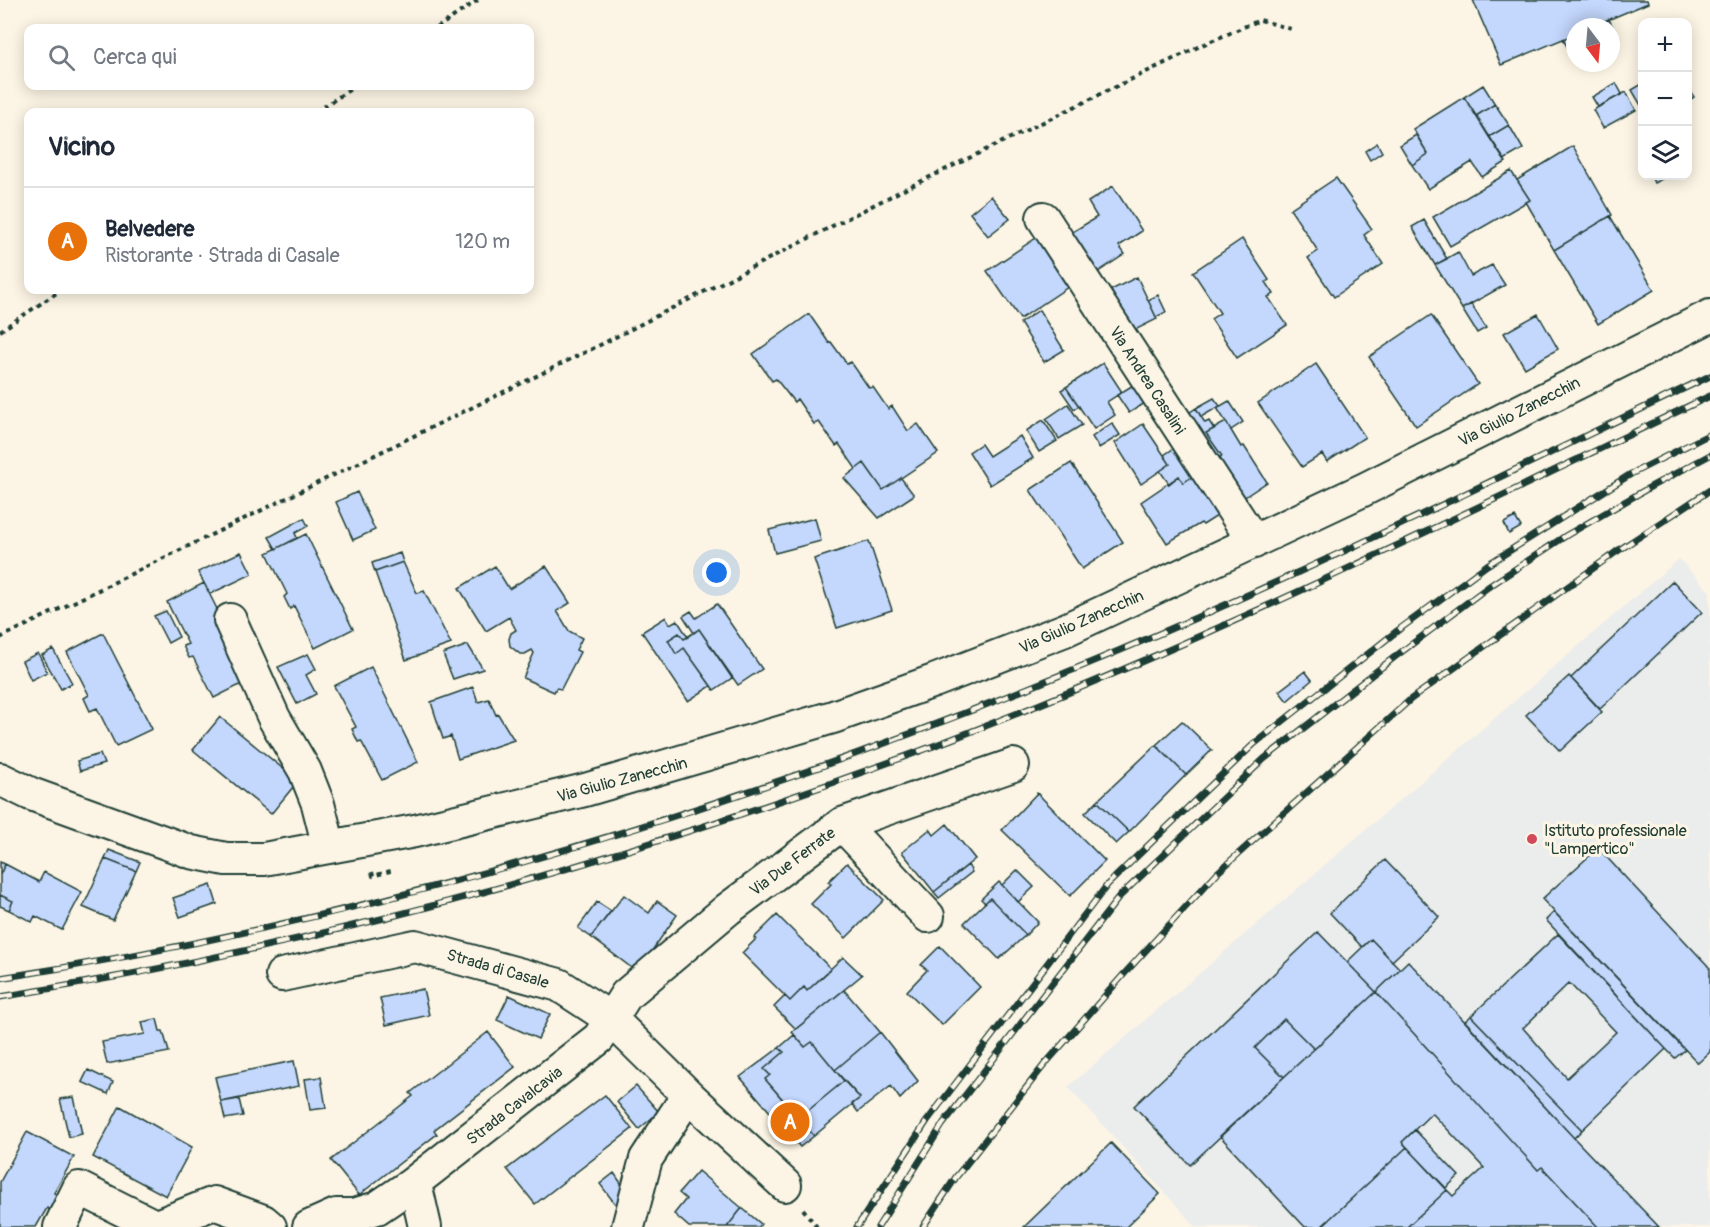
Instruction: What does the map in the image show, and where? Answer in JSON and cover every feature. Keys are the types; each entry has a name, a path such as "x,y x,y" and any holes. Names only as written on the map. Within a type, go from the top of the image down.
{"street":[{"name":"Via Andrea Casalini","path":"1043,218 1254,542"},
{"name":"Via Giulio Zanecchin","path":"329,847 415,831 585,790 833,717 934,681 1065,630 1254,542 1710,316"},
{"path":"0,779 31,794 191,852 226,859 264,859 329,847 318,804 305,771 274,718 230,620"},
{"name":"Via Due Ferrate","path":"611,1019 626,995 711,923 842,824 1013,765"},
{"path":"842,824 928,916"},
{"name":"Strada di Casale","path":"282,975 415,946 559,985 611,1019 791,1193"},
{"name":"Strada Cavalcavia","path":"309,1227 336,1215 354,1215 376,1208 411,1185 599,1038 611,1019"},
{"path":"628,1227 646,1159 679,1109 690,1097"},
{"path":"411,1185 418,1196 425,1227"},
{"path":"60,1227 79,1188 154,1226 214,1203 263,1221 270,1227"}],"path":[{"path":"443,24 478,0"},
{"path":"0,638 600,345 897,194 1202,45 1260,20 1291,29"},
{"path":"322,108 349,90"},
{"path":"0,331 55,294"},
{"path":"791,1193 817,1227"}],"shaded area":[{"name":"Istituto professionale \"Lampertico\"","path":"1679,559 1710,592 1710,1227 1196,1227 1068,1087"}],"building":[{"path":"1473,0 1647,0 1648,3 1612,18 1566,18 1566,38 1501,65"},
{"path":"1616,83 1622,94 1598,107 1592,97"},
{"path":"1483,85 1495,104 1476,116 1464,97"},
{"path":"1638,86 1638,100 1632,90"},
{"path":"1626,92 1636,110 1603,128 1593,110"},
{"path":"1464,97 1506,162 1482,177 1472,162 1428,189 1412,165 1428,154 1413,129"},
{"path":"1495,104 1509,125 1489,137 1476,116"},
{"path":"1509,125 1523,149 1504,160 1489,137"},
{"path":"1416,135 1428,154 1412,165 1400,145"},
{"path":"1377,143 1382,152 1370,160 1365,151"},
{"path":"1573,146 1612,215 1554,250 1526,202 1530,200 1517,180"},
{"path":"1511,171 1530,200 1450,246 1433,217"},
{"path":"1336,178 1372,229 1364,235 1383,264 1334,297 1308,258 1318,251 1290,209"},
{"path":"1113,186 1142,231 1119,246 1125,254 1095,274 1066,236 1097,217 1088,202"},
{"path":"991,196 1010,219 988,236 970,213"},
{"path":"1610,216 1654,290 1598,324 1554,250"},
{"path":"1424,220 1447,259 1435,265 1412,227"},
{"path":"1042,234 1058,257 1051,261 1068,287 1020,319 987,271"},
{"path":"1242,239 1269,280 1266,282 1274,294 1268,297 1287,325 1237,358 1211,319 1220,313 1193,272"},
{"path":"1458,252 1471,276 1492,265 1505,285 1462,309 1435,265"},
{"path":"1137,277 1157,319 1127,334 1122,312 1111,290"},
{"path":"1158,295 1166,312 1156,317 1148,300"},
{"path":"1471,304 1486,328 1477,333 1462,309"},
{"path":"1039,310 1064,350 1044,362 1020,323"},
{"path":"809,314 847,364 851,362 869,388 873,387 888,409 892,406 908,431 918,424 938,453 883,490 864,463 856,469 839,444 836,446 819,422 814,424 797,399 794,402 776,379 772,381 753,354"},
{"path":"1538,314 1558,349 1525,368 1504,333"},
{"path":"1431,315 1478,384 1416,426 1369,357"},
{"path":"1103,363 1122,392 1107,402 1115,415 1094,429 1066,387"},
{"path":"1316,364 1365,437 1327,462 1322,454 1302,467 1258,403"},
{"path":"1138,382 1150,400 1129,413 1117,395"},
{"path":"1066,387 1079,406 1074,409 1061,390"},
{"path":"1214,398 1220,406 1201,417 1196,408"},
{"path":"1229,401 1243,422 1231,430 1217,408"},
{"path":"1068,404 1082,425 1059,439 1046,419"},
{"path":"1196,408 1205,423 1209,421 1214,429 1206,433 1222,456 1212,462 1183,417"},
{"path":"1043,420 1057,441 1039,452 1026,431"},
{"path":"1226,422 1267,482 1237,502 1212,462 1222,456 1206,433"},
{"path":"1112,423 1120,435 1099,448 1092,437"},
{"path":"1143,424 1170,464 1141,484 1115,443"},
{"path":"1020,436 1033,458 990,485 969,452 981,444 989,456"},
{"path":"1179,445 1197,473 1183,483 1179,476 1169,484 1160,471 1170,464 1164,455"},
{"path":"864,463 883,490 901,478 914,495 879,518 844,478"},
{"path":"1071,463 1123,542 1082,569 1030,490"},
{"path":"1197,473 1225,511 1167,543 1141,502 1179,476 1183,483"},
{"path":"357,492 375,530 353,540 336,502"},
{"path":"1515,517 1521,527 1509,534 1504,523"},
{"path":"304,518 308,526 295,533 297,538 276,549 269,537"},
{"path":"815,518 821,541 775,553 769,530"},
{"path":"306,534 353,629 315,648 294,606 290,609 284,597 287,594 267,553"},
{"path":"869,541 892,610 837,628 814,559"},
{"path":"241,552 252,574 210,594 198,572"},
{"path":"400,553 403,562 375,572 372,563"},
{"path":"403,562 417,593 424,591 451,644 406,660 375,572"},
{"path":"495,566 509,589 546,566 570,603 557,611 569,631 582,638 576,650 580,652 561,689 556,688 554,692 523,678 534,653 532,650 520,654 510,646 511,633 516,630 509,617 486,631 459,588"},
{"path":"1673,581 1702,612 1600,709 1571,678"},
{"path":"204,583 252,679 214,698 193,657 189,658 183,646 188,644 167,602"},
{"path":"717,604 762,669 738,685 699,629 694,633 683,616 691,611 696,618"},
{"path":"166,611 179,637 168,643 154,616"},
{"path":"666,617 670,624 677,620 688,637 684,639 679,633 668,640 676,654 684,648 711,686 688,701 642,632"},
{"path":"699,629 732,678 714,690 684,648 676,654 668,640 679,633 684,639"},
{"path":"103,633 152,729 116,746 97,708 90,711 84,698 89,695 67,652"},
{"path":"468,645 483,669 453,679 443,654"},
{"path":"53,649 72,683 61,689 42,655"},
{"path":"38,653 47,672 31,680 22,661"},
{"path":"308,654 316,669 306,675 316,694 297,704 278,667"},
{"path":"371,667 418,762 382,780 361,741 358,742 352,729 356,727 334,686"},
{"path":"1305,671 1312,680 1287,701 1279,691"},
{"path":"1569,676 1602,712 1560,751 1526,715"},
{"path":"473,687 478,702 489,699 496,715 498,714 514,740 458,759 451,736 443,739 431,702"},
{"path":"220,717 298,781 271,814 193,750"},
{"path":"1182,721 1212,750 1186,775 1156,745"},
{"path":"1156,745 1186,775 1129,832 1097,801"},
{"path":"100,754 104,764 80,771 77,761"},
{"path":"1037,793 1105,861 1070,896 1002,830"},
{"path":"1097,801 1129,832 1116,844 1085,813"},
{"path":"947,824 975,859 934,892 902,852 930,829 934,835"},
{"path":"1598,848 1710,968 1710,1052 1698,1063 1542,899"},
{"path":"109,850 140,862 136,871 105,859"},
{"path":"105,859 136,871 113,920 83,907"},
{"path":"1385,860 1439,917 1392,961 1371,939 1362,947 1330,913"},
{"path":"0,862 5,864 0,875"},
{"path":"847,863 884,900 846,938 811,904 831,884 828,882"},
{"path":"5,864 39,882 44,872 82,892 62,930 35,916 32,922 9,910 13,901 0,895 0,875"},
{"path":"968,865 972,872 939,898 934,892"},
{"path":"1017,870 1034,887 1018,902 1002,885"},
{"path":"999,882 1038,922 1026,935 990,898 985,903 981,899"},
{"path":"211,885 217,904 180,917 173,898"},
{"path":"0,895 13,901 9,910 0,906"},
{"path":"624,895 649,913 657,901 677,915 651,952 655,955 641,975 591,937"},
{"path":"990,898 1026,935 999,959 964,923"},
{"path":"597,902 611,911 591,937 578,928"},
{"path":"1554,912 1685,1050 1675,1058 1666,1049 1546,920"},
{"path":"777,915 831,969 807,991 804,987 790,1001 742,953"},
{"path":"1318,932 1376,992 1314,1049 1284,1019 1255,1048 1284,1077 1190,1165 1134,1106"},
{"path":"1558,934 1666,1049 1582,1130 1471,1016","holes":["1569,983 1616,1032 1567,1078 1523,1028"]},
{"path":"1371,939 1400,969 1376,992 1347,962"},
{"path":"940,946 980,987 942,1025 907,991 927,970 921,965"},
{"path":"843,957 862,975 796,1029 774,1007 785,996 790,1001 804,987 807,991"},
{"path":"1408,961 1659,1227 1598,1227 1542,1167 1538,1170 1376,992"},
{"path":"423,989 429,1015 386,1025 380,998"},
{"path":"844,990 880,1032 835,1070 812,1042 805,1047 792,1032"},
{"path":"1376,992 1538,1170 1542,1167 1598,1227 1407,1227 1447,1190 1453,1196 1484,1168 1432,1113 1402,1142 1407,1147 1321,1227 1305,1227 1220,1136"},
{"path":"509,995 550,1014 538,1039 497,1020"},
{"path":"1471,1016 1582,1130 1574,1138 1465,1021"},
{"path":"157,1019 169,1052 107,1064 102,1042 145,1034 142,1022"},
{"path":"1284,1019 1314,1049 1284,1077 1255,1048"},
{"path":"488,1032 515,1067 434,1130 437,1134 359,1195 331,1160 413,1096 410,1093"},
{"path":"880,1032 918,1081 900,1099 891,1086 858,1112 852,1104 860,1098 835,1070"},
{"path":"794,1035 805,1047 812,1042 844,1081 799,1118 765,1079 770,1075 764,1069 784,1052 779,1048"},
{"path":"779,1048 784,1052 764,1069 770,1075 765,1079 814,1136 800,1147 740,1077"},
{"path":"294,1061 299,1086 221,1102 215,1077"},
{"path":"88,1070 113,1082 108,1094 82,1082"},
{"path":"321,1077 326,1108 310,1110 305,1079"},
{"path":"844,1081 860,1098 814,1136 799,1118"},
{"path":"636,1086 659,1112 639,1129 617,1102"},
{"path":"605,1095 632,1129 535,1204 507,1169"},
{"path":"74,1097 82,1134 69,1137 60,1099"},
{"path":"239,1099 243,1116 225,1119 221,1102"},
{"path":"120,1106 192,1147 166,1196 93,1157"},
{"path":"1415,1130 1459,1176 1446,1188 1402,1142"},
{"path":"27,1132 74,1157 54,1193 58,1195 50,1210 47,1208 36,1227 0,1227 0,1182"},
{"path":"1111,1143 1160,1194 1126,1227 1024,1227"},
{"path":"1407,1147 1447,1190 1407,1227 1321,1227"},
{"path":"698,1171 742,1208 727,1227 689,1227 674,1214 686,1199 679,1193"},
{"path":"614,1173 632,1199 619,1209 600,1184"},
{"path":"742,1208 761,1224 759,1227 727,1227"}],"railway":[{"path":"0,978 142,953 283,924 423,890 562,851 699,808 835,761 970,711 1104,657 1257,591 1409,521 1710,376"},
{"path":"0,997 122,976 363,923 601,858 836,782 1049,701 1145,660 1429,531 1710,396"},
{"path":"857,1227 927,1121 1108,884 1254,744 1397,631 1487,565 1631,474 1710,434"},
{"path":"878,1227 943,1124 1120,896 1264,759 1488,587 1567,535 1710,455"},
{"path":"923,1227 956,1177 1045,1064 1217,873 1411,699 1616,552 1710,490"}],"place":[{"name":"Istituto professionale \"Lampertico\"","path":"1532,839"},
{"name":"Belvedere","path":"790,1122"}]}
